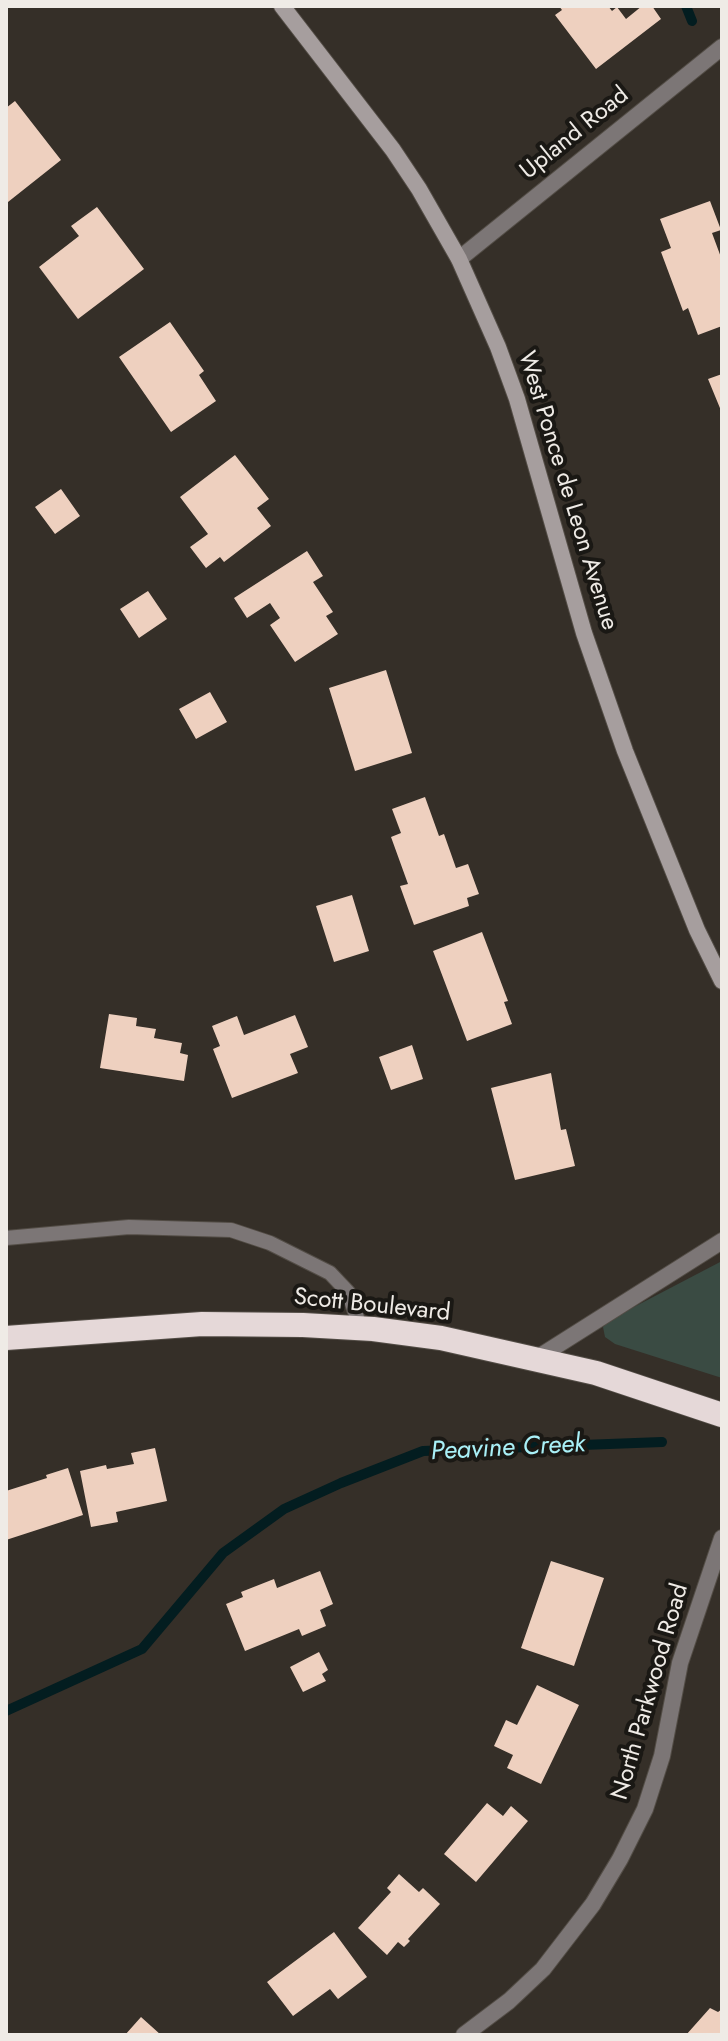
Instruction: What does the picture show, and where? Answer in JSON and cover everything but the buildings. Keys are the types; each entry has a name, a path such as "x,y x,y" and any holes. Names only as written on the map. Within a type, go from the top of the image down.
{"highway":[{"name":"Scott Boulevard","path":"6,1338 202,1324 361,1329 441,1338 596,1373 722,1415"}],"main road":[{"name":"West Ponce de Leon Avenue","path":"282,6 393,150 459,259 517,399 584,633 625,751 697,930 722,981"}],"street":[{"name":"Upland Road","path":"459,259 722,47"},
{"path":"534,1360 722,1241"},
{"name":"North Parkwood Road","path":"464,2035 509,2001 543,1969 593,1904 620,1859 645,1809 662,1756 680,1663 722,1538"}],"lane":[{"path":"6,1238 129,1227 231,1230 270,1243 330,1273 348,1292 361,1329"}],"green space":[{"path":"722,1261 722,1378 615,1344 605,1337 603,1327 611,1319"}],"waterway":[{"path":"686,6 692,21"},
{"name":"Peavine Creek","path":"6,1711 142,1649 223,1553 284,1509 341,1483 423,1451 662,1442"}]}
